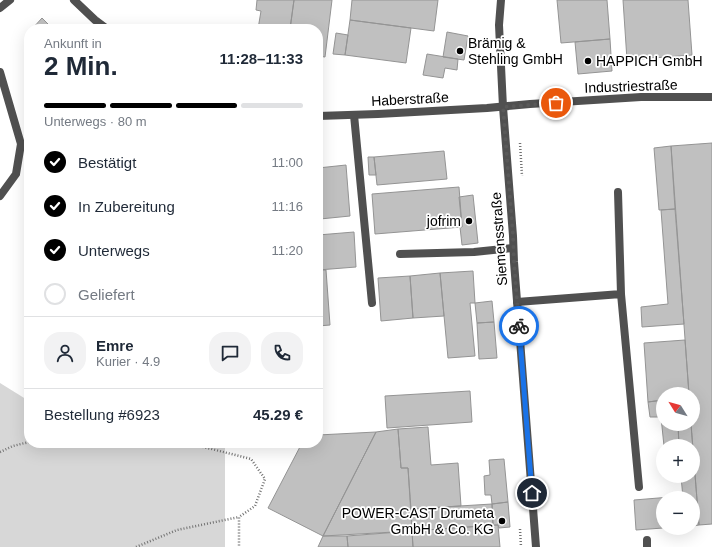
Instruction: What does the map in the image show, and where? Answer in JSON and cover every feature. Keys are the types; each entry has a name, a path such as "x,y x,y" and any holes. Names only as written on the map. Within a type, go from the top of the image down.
{"street":[{"path":"0,8 10,0"},
{"path":"74,0 100,24"},
{"name":"Siemensstraße","path":"501,0 499,25 503,107 536,547"},
{"path":"0,72 21,144 16,174 0,196"},
{"name":"Industriestraße","path":"503,107 641,97 712,97"},
{"name":"Haberstraße","path":"323,116 503,107"},
{"path":"354,115 372,303"},
{"path":"618,192 621,294 639,487"},
{"path":"400,254 474,252 513,248"},
{"path":"517,302 621,294"}],"path":[{"path":"520,143 522,176"},
{"path":"0,452 24,443"},
{"path":"136,547 177,530 240,517 256,506 265,479 251,458 209,448"},
{"path":"239,547 240,517"},
{"path":"520,529 521,547"}],"shaded area":[{"path":"0,383 24,398 24,448 225,448 225,547 0,547"}],"building":[{"path":"257,0 294,0 291,24 259,24 261,11 256,10"},
{"path":"294,0 332,0 325,57 323,57 323,24 291,24"},
{"path":"352,0 438,0 434,31 350,20"},
{"path":"557,0 607,0 610,39 561,43"},
{"path":"623,0 688,0 692,55 627,60"},
{"path":"42,18 48,24 37,24"},
{"path":"350,20 411,28 406,63 345,55"},
{"path":"447,32 468,36 464,60 443,57"},
{"path":"336,33 348,35 345,55 333,54"},
{"path":"610,39 612,71 578,74 575,42"},
{"path":"427,54 458,59 457,70 445,68 443,78 423,75"},
{"path":"712,143 712,524 700,525 700,491 696,491 696,483 700,483 700,439 692,439 692,431 700,431 700,387 688,387 671,146"},
{"path":"671,146 675,209 659,210 654,148"},
{"path":"444,151 447,179 377,185 374,157"},
{"path":"368,157 374,157 376,175 369,175"},
{"path":"346,165 350,216 323,219 323,167"},
{"path":"459,187 462,227 375,234 372,194"},
{"path":"473,195 478,243 462,245 459,197"},
{"path":"675,209 684,324 642,327 641,307 668,304 661,210"},
{"path":"354,232 356,267 323,270 323,235"},
{"path":"323,270 326,270 330,325 323,326"},
{"path":"473,271 475,303 470,303 475,356 448,358 440,273"},
{"path":"440,273 444,316 413,318 410,276"},
{"path":"410,276 413,318 381,321 378,278"},
{"path":"492,301 494,322 477,323 475,303"},
{"path":"494,322 497,358 479,359 477,323"},
{"path":"685,340 688,387 656,387 656,401 648,402 644,343"},
{"path":"470,391 472,422 387,428 385,396"},
{"path":"656,401 656,417 650,417 648,402"},
{"path":"428,427 431,465 458,463 461,506 411,509 408,468 401,468 398,429"},
{"path":"398,429 401,468 408,468 412,531 323,536 376,432"},
{"path":"662,431 678,431 679,439 663,439"},
{"path":"678,431 692,431 692,439 679,439"},
{"path":"376,432 323,536 268,508 299,448 323,448 323,435"},
{"path":"504,459 508,502 492,504 491,495 485,495 484,476 490,475 489,460"},
{"path":"682,483 696,483 696,491 682,491"},
{"path":"656,498 656,529 636,530 634,500"},
{"path":"508,502 510,527 499,528 498,525 493,525 492,504"},
{"path":"492,504 493,525 412,531 411,509"},
{"path":"498,525 500,547 413,547 412,531"},
{"path":"412,531 413,547 348,547 347,536"},
{"path":"323,536 347,536 348,547 318,547"}],"way so far":[{"path":"519,326 503,107 556,103"}],"place":[{"name":"Brämig & Stehling GmbH","path":"460,51"},
{"name":"HAPPICH GmbH","path":"588,61"},
{"name":"jofrim","path":"469,221"},
{"name":"POWER-CAST Drumeta GmbH & Co. KG","path":"502,521"}],"route":[{"path":"519,326 532,493"}]}
